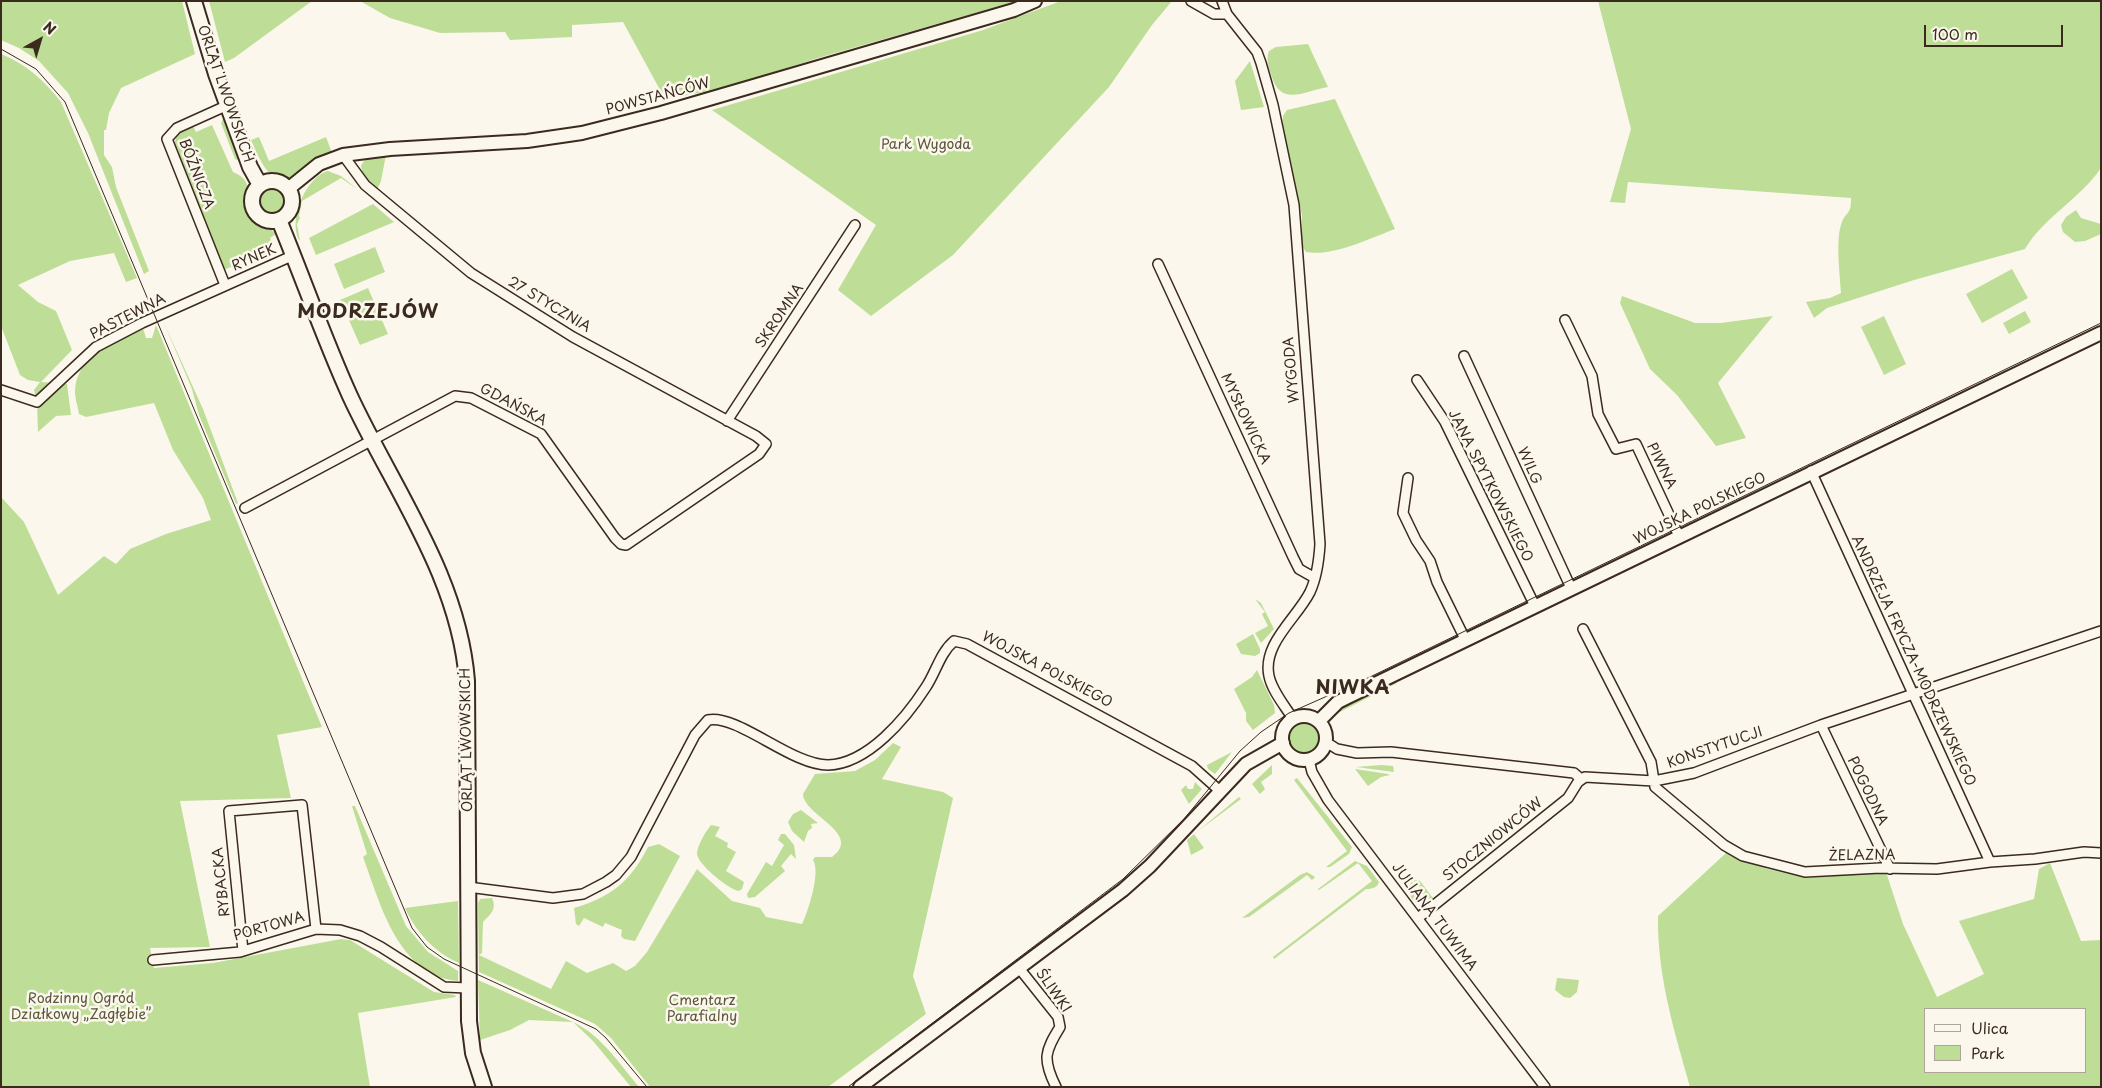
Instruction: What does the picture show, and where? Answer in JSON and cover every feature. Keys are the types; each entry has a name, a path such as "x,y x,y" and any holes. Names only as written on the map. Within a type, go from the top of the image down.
{"main road":[{"name":"ORLĄT LWOWSKICH","path":"194,1 210,56 250,167 260,185"},
{"name":"POWSTAŃCÓW","path":"288,190 319,164 343,155 390,149 527,141 582,133 661,113 1014,10 1034,1"},
{"path":"275,181 288,190 291,195 289,213 279,220 266,221 256,214 253,208 253,195 260,185 275,181"},
{"name":"ORLĄT LWOWSKICH","path":"279,220 350,396 422,534 448,597 462,642 467,681 468,988 470,1036 484,1087"},
{"name":"WOJSKA POLSKIEGO","path":"1319,721 1338,702 1348,696 1811,471 2101,333"},
{"path":"1309,716 1319,721 1331,746 1309,760 1298,759 1292,756 1283,743 1283,732 1293,719 1309,716"},
{"path":"860,1087 1133,882 1252,759 1283,743"}],"street":[{"path":"1191,1 1214,14 1227,14"},
{"name":"WYGODA","path":"1222,1 1227,14 1257,52 1261,63 1273,105 1294,205 1320,544 1315,578 1304,602 1274,645 1268,664 1271,683 1293,719"},
{"name":"BÓŹNICZA","path":"225,285 167,139 177,128 228,105"},
{"name":"27 STYCZNIA","path":"343,155 365,185 471,273 573,337 766,444"},
{"name":"SKROMNA","path":"726,421 855,225"},
{"name":"RYNEK","path":"225,285 294,255"},
{"name":"MYSŁOWICKA","path":"1158,264 1299,569 1315,578"},
{"name":"PASTEWNA","path":"1,390 37,402 96,347 225,285"},
{"name":"PIWNA","path":"1565,320 1592,376 1598,414 1602,423 1616,449 1636,444 1679,536"},
{"name":"WILG","path":"1464,356 1571,588"},
{"name":"JANA SPYTKOWSKIEGO","path":"1416,380 1445,422 1535,606"},
{"name":"GDAŃSKA","path":"245,508 455,396 471,398 541,434 615,538 620,544 626,545 759,454 766,444"},
{"name":"ANDRZEJA FRYCZA-MODRZEWSKIEGO","path":"1811,471 1990,862"},
{"path":"1408,478 1403,513 1416,540 1430,561 1437,582 1466,639"},
{"path":"1584,629 1651,762 1654,781"},
{"name":"KONSTYTUCJI","path":"1331,746 1357,753 1391,752 1574,773 1581,779 1590,776 1654,781 1694,773 1821,724 2101,631"},
{"name":"WOJSKA POLSKIEGO","path":"468,887 553,898 572,897 595,889 616,875 631,857 703,724 708,720 720,719 817,764 846,763 855,760 864,755 887,734 917,699 945,651 954,642 967,644 1192,766 1220,791"},
{"name":"POGODNA","path":"1821,724 1890,869"},
{"name":"JULIANA TUWIMA","path":"1309,760 1312,772 1328,800 1545,1087"},
{"name":"STOCZNIOWCÓW","path":"1418,918 1568,798 1581,779"},
{"name":"ŻELAZNA","path":"1654,781 1655,787 1668,799 1724,845 1743,856 1805,872 1937,869 2084,852 2101,853"},
{"name":"RYBACKA","path":"243,951 229,811 302,804 316,929"},
{"name":"PORTOWA","path":"153,960 243,951 316,929 340,930 360,936 444,987 468,988"},
{"name":"ŚLIWKI","path":"1020,968 1058,1017 1060,1027 1046,1049 1049,1074 1056,1087"}],"green space":[{"path":"1,1 182,1 195,54 121,88 109,113 106,130 104,130 104,155 112,167 116,187 149,271 144,274 88,133 68,93 39,61 19,48 1,40"},
{"path":"209,1 312,1 234,58 225,62"},
{"path":"360,1 1017,1 818,58 723,89 665,99 623,22 572,25 572,37 510,40 505,32 440,33 390,18"},
{"name":"Park Wygoda","path":"1061,1 1172,1 1152,25 1109,87 953,255 871,316 838,290 876,225 712,110 983,30"},
{"path":"1598,1 2101,1 2101,168 2083,189 2042,227 2025,249 1914,280 1827,308 1814,318 1806,302 1830,298 1841,293 1838,257 1839,238 1842,222 1851,204 1851,198 1628,182 1625,203 1610,202 1631,129"},
{"path":"1308,44 1328,87 1293,95 1280,91 1275,84 1268,65 1269,51 1276,47"},
{"path":"1,54 19,63 34,74 61,102 137,278 126,282 114,253 70,261 18,285 38,302 56,311 72,350 41,382 67,384 71,415 56,416 38,432 37,402 34,390 40,382 28,380 20,375 1,326"},
{"path":"1250,61 1264,107 1241,110 1235,81"},
{"path":"1335,99 1395,229 1363,242 1328,252 1306,252 1302,246 1302,215 1282,125 1283,116 1287,110"},
{"path":"224,117 226,118 240,161 235,159 221,123"},
{"path":"192,124 196,132 212,125 233,172 241,176 245,181 249,209 252,215 257,221 276,234 270,238 273,245 265,252 224,270 174,145 178,132"},
{"path":"259,137 269,161 326,137 332,153 318,159 289,178 281,179 268,171 258,156 251,140"},
{"path":"386,155 381,181 377,190 363,176 361,166 368,158"},
{"path":"328,171 341,176 357,189 341,178 302,201 300,218 297,224 300,241 296,223 301,201 313,181"},
{"path":"272,188 281,192 285,201 281,210 272,214 263,210 259,201 263,192"},
{"path":"373,204 394,222 316,255 309,238"},
{"path":"2076,210 2081,218 2101,224 2101,234 2085,241 2075,242 2063,232 2061,225 2066,217"},
{"path":"375,247 385,272 344,289 334,264"},
{"path":"2012,269 2028,298 1982,323 1966,294"},
{"path":"368,288 388,334 360,345 340,300"},
{"path":"1622,296 1695,323 1721,323 1773,316 1718,383 1746,438 1716,446 1677,395 1650,369 1620,303"},
{"path":"2025,311 2031,322 2009,334 2003,323"},
{"path":"1884,316 1906,364 1884,375 1861,327"},
{"path":"163,321 203,409 238,503 236,504 199,415 192,389"},
{"name":"Rodzinny Ogród Działkowy „Zagłębie”","path":"156,325 322,727 277,735 291,798 180,801 210,947 150,948 154,968 213,963 341,939 350,940 434,992 455,995 456,997 358,1013 370,1087 1,1087 1,497 24,522 58,595 104,556 116,564 130,549 166,534 211,520 203,498 173,450 154,403 86,417 79,414 75,391 77,378 82,368 99,351 143,328 146,338 152,338"},
{"path":"1255,599 1261,603 1274,629 1261,643 1255,633 1268,626 1262,614 1265,612"},
{"path":"1253,634 1260,653 1255,656 1241,654 1236,644"},
{"path":"1257,670 1274,705 1275,713 1253,730 1246,721 1246,713 1234,689 1252,677"},
{"path":"1394,681 1397,683 1336,714 1350,702"},
{"path":"1304,723 1315,727 1319,738 1315,749 1304,753 1293,749 1289,738 1293,727"},
{"name":"Cmentarz Parafialny","path":"893,743 901,747 882,779 943,792 953,798 913,976 926,1014 828,1087 650,1087 611,1038 595,1024 479,972 478,903 480,899 492,898 494,905 491,914 483,922 482,953 479,955 551,989 566,961 587,973 613,963 626,971 635,966 647,952 697,869 732,901 760,908 766,917 802,924 815,882 816,873 813,860 815,857 832,857 840,849 841,840 837,832 806,802 803,794 815,774 855,771 875,760"},
{"path":"1232,752 1215,774 1208,769 1207,765"},
{"path":"1272,765 1272,774 1261,782 1265,789 1260,794 1252,784"},
{"path":"1393,766 1394,772 1356,767"},
{"path":"1355,769 1390,775 1381,777 1368,786"},
{"path":"1297,778 1352,847 1349,854 1330,867 1326,867 1347,851 1294,780"},
{"path":"1195,782 1202,789 1189,804 1181,790 1186,785 1188,789 1193,789"},
{"path":"1239,797 1241,799 1197,832"},
{"path":"352,806 355,806 406,926 428,952 458,971 458,981 437,976 420,966 406,952 394,934 363,857 367,854"},
{"path":"801,810 818,823 811,824 812,828 808,831 804,842 792,831 788,822 793,814"},
{"path":"711,825 720,827 715,836 728,843 727,847 736,852 726,871 744,882 742,889 739,891 728,886 714,875 698,857 699,846"},
{"path":"781,834 785,834 794,845 796,859 791,854 781,866 785,871 755,897 748,898 747,894 766,862 772,866 784,845 778,840"},
{"path":"1194,834 1204,848 1191,855 1187,840"},
{"path":"659,844 680,856 635,941 624,939 621,936 622,930 605,923 603,927 584,918 579,926 576,924 574,908 599,899 609,893 634,870 648,847"},
{"path":"1726,853 1768,869 1806,878 1886,872 1903,924 1937,997 1984,974 1959,921 2034,899 2039,869 2050,863 2081,941 2101,940 2101,1087 1690,1087 1663,981 1658,938 1658,916"},
{"path":"1355,861 1367,866 1379,882 1377,886 1366,889 1274,959 1273,957 1372,881 1358,863 1318,889"},
{"path":"1307,872 1315,877 1312,880 1307,875 1249,917 1242,918 1300,875"},
{"path":"1413,880 1420,881 1433,898 1423,903 1413,900 1407,890 1412,881 1418,895 1425,891 1422,886 1419,887"},
{"path":"458,901 459,963 434,947 420,933 405,908"},
{"path":"1557,978 1579,980 1577,992 1570,998 1564,997 1555,990"},
{"path":"478,980 573,1022 529,1020 510,1030 480,1040"},
{"path":"573,1022 601,1042 639,1087 631,1087 593,1041"}],"tram line":[{"path":"1,49 36,69 65,102 412,928 427,947 444,959 596,1029 606,1038 647,1087"},
{"path":"848,1087 1123,879 1184,819 1240,751 1261,732 1289,713 1370,677 2101,323"}],"district":[{"name":"MODRZEJÓW","path":"368,313"},
{"name":"NIWKA","path":"1353,689"}]}
